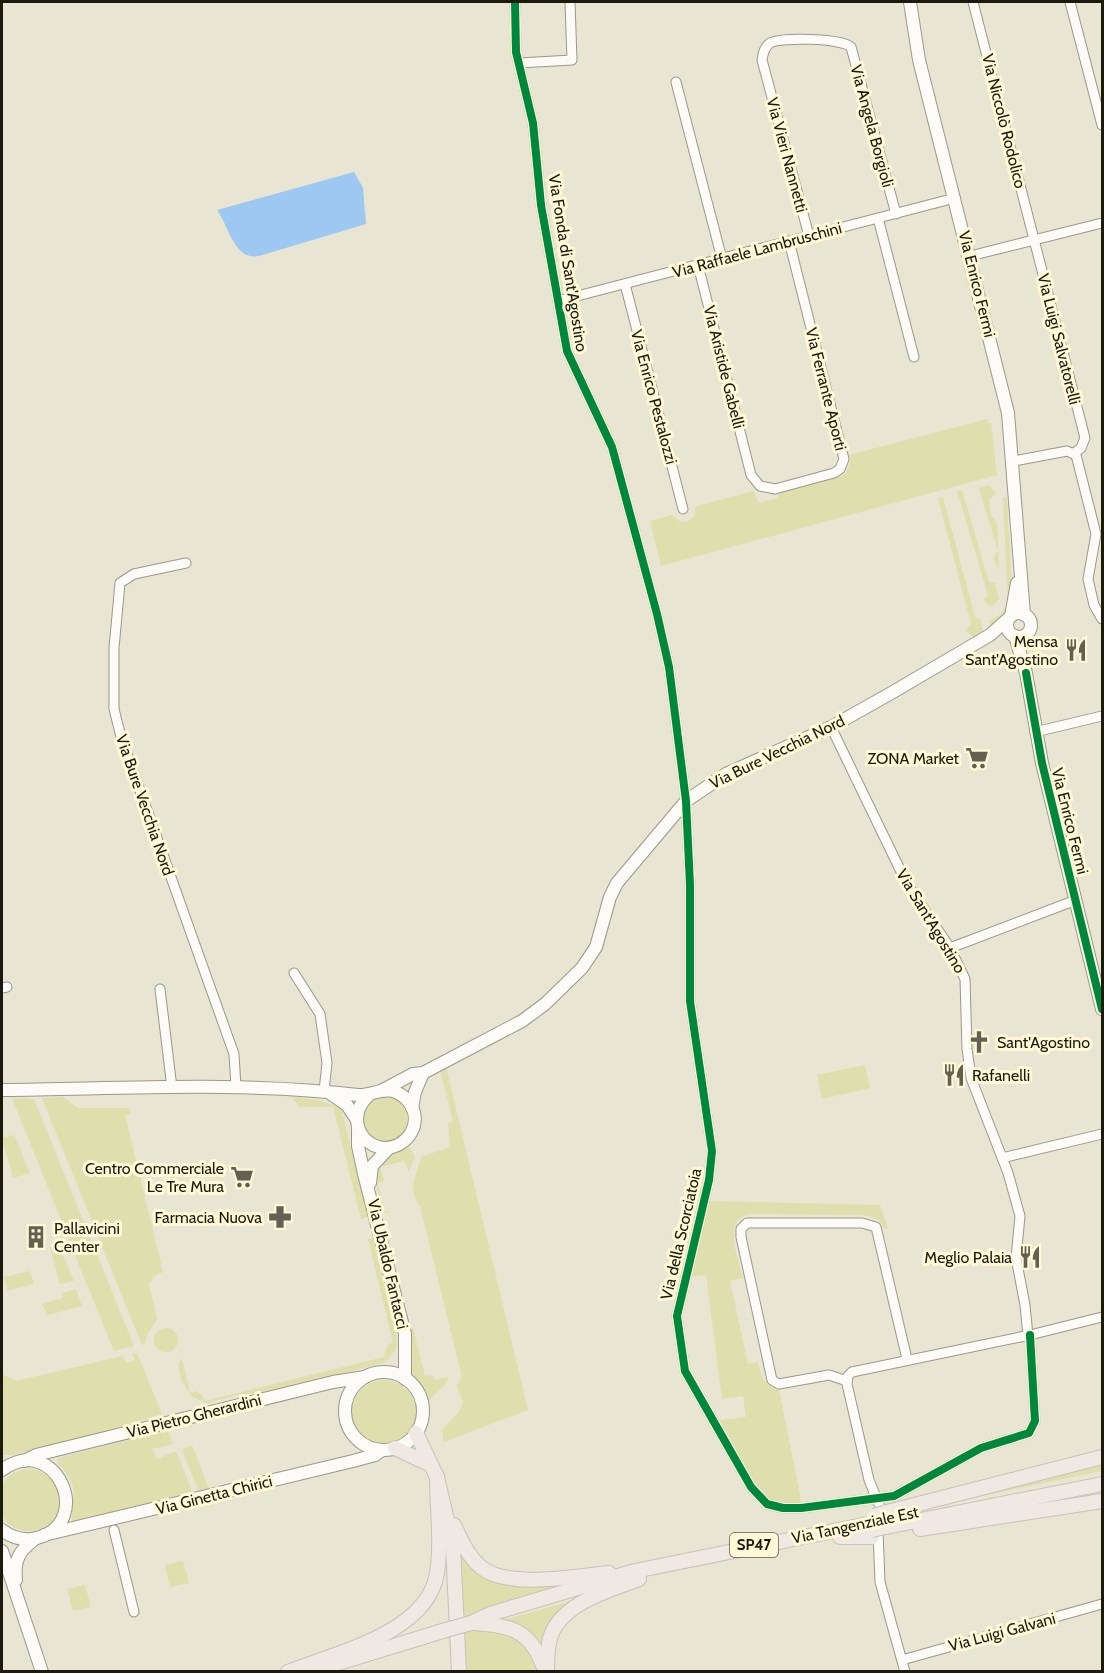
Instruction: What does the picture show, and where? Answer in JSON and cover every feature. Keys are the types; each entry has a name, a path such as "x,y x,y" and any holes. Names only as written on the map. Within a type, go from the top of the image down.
{"main road":[{"path":"416,1432 434,1471 446,1509 456,1570 459,1671"},
{"path":"389,1449 434,1471"},
{"path":"840,1533 879,1525 1102,1457"},
{"path":"288,1671 383,1634 405,1622 422,1607 434,1586 438,1572 434,1471"},
{"name":"Via Tangenziale Est","path":"879,1525 1102,1476"},
{"name":"Via Tangenziale Est","path":"879,1525 1102,1484"},
{"path":"840,1533 879,1525 1102,1501"},
{"path":"446,1509 475,1562 497,1576 533,1578 637,1575"},
{"name":"Via Tangenziale Est","path":"308,1671 637,1575 840,1533"},
{"path":"546,1671 550,1638 565,1615 637,1575"},
{"path":"471,1623 500,1625 520,1632 537,1649 546,1671"},
{"path":"334,1671 370,1653"}],"street":[{"name":"Via Fonda di Sant'Agostino","path":"514,2 519,63 533,123 541,205 569,359 612,447 657,614 669,667 686,801"},
{"path":"519,63 572,60 570,2"},
{"name":"Via Enrico Fermi","path":"910,2 919,60 1003,388 1014,461 1020,570"},
{"name":"Via Niccolò Rodolico","path":"973,2 1034,240"},
{"path":"1070,2 1102,125"},
{"name":"Via Angela Borgioli","path":"766,74 763,54 767,46 773,42 832,40 849,45 854,55 896,214"},
{"name":"Via Vieri Nannetti","path":"766,74 809,236"},
{"path":"676,82 722,259"},
{"name":"Via Raffaele Lambruschini","path":"558,301 955,198"},
{"path":"878,218 914,357"},
{"path":"970,256 1102,223"},
{"name":"Via Luigi Salvatorelli","path":"1034,240 1085,438 1081,448 1074,453"},
{"name":"Via Ferrante Aporti","path":"750,468 756,483 771,490 834,473 840,469 844,459 789,242"},
{"name":"Via Aristide Gabelli","path":"698,265 750,468"},
{"name":"Via Enrico Pestalozzi","path":"624,284 683,509"},
{"path":"1014,461 1067,451 1074,453 1096,534 1088,576 1094,605 1102,619"},
{"name":"Via Bure Vecchia Nord","path":"186,563 134,574 120,583 114,648 114,709 136,785 234,1054 236,1087"},
{"path":"990,635 1018,634 1030,623 1024,615 1020,570"},
{"path":"1018,634 1007,627 1020,570"},
{"path":"990,635 1017,613 1024,615"},
{"name":"Via Enrico Fermi","path":"1018,634 1035,732 1102,1010"},
{"name":"Via Bure Vecchia Nord","path":"381,1090 413,1074 423,1073 522,1021 545,1004 582,968 596,947 608,903 617,883 686,801 726,774 831,727 990,635"},
{"path":"1035,732 1102,716"},
{"name":"Via Sant'Agostino","path":"831,727 906,882 950,948 963,972 967,987 967,1049 971,1078 1002,1158 1021,1221 1016,1258 1029,1335 1035,1421 1029,1433 985,1446 903,1492 876,1498"},
{"name":"Via della Scorciatoia","path":"686,801 690,885 690,1001 712,1151 709,1180 677,1316 685,1371 751,1486 767,1504 793,1509 876,1498"},
{"path":"950,948 1076,900"},
{"path":"294,973 320,1014 327,1063 324,1091"},
{"path":"160,989 172,1088"},
{"path":"369,1188 372,1166 388,1149 400,1145 410,1136 415,1122 412,1108 416,1088 423,1073"},
{"path":"2,1090 298,1087 368,1096"},
{"path":"357,1124 359,1107 368,1096 381,1090 402,1095 412,1108"},
{"path":"324,1091 343,1102 368,1142 388,1149"},
{"name":"Via Ubaldo Fantacci","path":"357,1124 358,1146 405,1341 405,1379"},
{"path":"1002,1158 1102,1134"},
{"path":"847,1381 829,1375 774,1383 741,1233 745,1225 753,1222 874,1225 879,1232 907,1359"},
{"path":"905,1671 880,1582 877,1541 881,1509 869,1480 847,1381 850,1374 857,1370 1029,1335 1102,1317"},
{"path":"370,1375 394,1373 405,1379 418,1392 422,1404 422,1416 416,1432 407,1442 389,1449 369,1447 358,1440 345,1417 348,1397 354,1385 370,1375 391,1364 405,1341"},
{"name":"Via Pietro Gherardini","path":"2,1470 13,1462 36,1455 333,1382 370,1375"},
{"name":"Via Ginetta Chirici","path":"40,1537 364,1458 389,1449"},
{"path":"13,1462 40,1463 50,1468 64,1488 66,1501 63,1514 55,1527 23,1548 17,1558 17,1597"},
{"path":"114,1530 138,1513"},
{"path":"92,1524 114,1530"},
{"path":"2,1530 17,1538 40,1537"},
{"path":"114,1530 134,1612"},
{"path":"2,1551 42,1671"},
{"name":"Via Luigi Galvani","path":"902,1660 1102,1604"}],"green space":[{"path":"987,419 988,423 991,423 997,475 661,566 650,521 672,515 679,521 687,522 694,516 696,506 754,491 758,503 778,498 777,493 845,475 851,460 849,455"},
{"path":"989,485 996,493 989,500 991,516 997,523 999,571 993,557 998,551 979,488"},
{"path":"962,490 989,582 995,583 999,599 992,606 986,604 984,599 988,595 957,491"},
{"path":"943,497 975,617 980,619 983,631 973,637 966,631 971,624 938,498"},
{"path":"1003,497 1007,497 1012,592 1007,614 991,627 989,621 1001,614 1008,603"},
{"path":"865,1065 870,1088 822,1099 817,1075"},
{"path":"446,1067 528,1410 444,1442 442,1430 459,1412 463,1403 457,1386 462,1377 420,1206 413,1188 421,1157 450,1147 448,1124 453,1122 440,1069"},
{"path":"385,1096 401,1103 408,1119 401,1135 385,1142 369,1135 362,1119 369,1103"},
{"path":"63,1097 78,1108 129,1108 131,1114 125,1115 163,1272 154,1276 149,1284 157,1319 147,1335 145,1344 142,1345 42,1098"},
{"path":"291,1097 318,1100 341,1108 368,1217 361,1219 333,1107 300,1107"},
{"path":"12,1098 34,1099 85,1225 68,1230 64,1227"},
{"path":"14,1135 30,1173 13,1178 2,1138"},
{"path":"407,1143 415,1157 409,1171 404,1161 380,1167 384,1181 378,1183 385,1211 391,1211 384,1213 376,1179 376,1172 385,1159"},
{"path":"705,1201 880,1205 888,1228 885,1229 879,1220 864,1215 750,1214 741,1217 736,1224 734,1241 743,1278 730,1281 748,1364 758,1362 764,1380 779,1390 802,1505 774,1502 759,1491 715,1421 746,1417 743,1396 722,1399 706,1275 687,1277"},
{"path":"88,1232 134,1346 114,1351 69,1241 70,1236"},
{"path":"373,1238 397,1336 396,1349 386,1362 269,1393 241,1394 208,1403 192,1397 181,1380 178,1364 182,1358 190,1393 196,1391 203,1396 205,1401 384,1357 388,1344 393,1343 368,1239"},
{"path":"59,1246 74,1281 60,1284 50,1247"},
{"path":"30,1271 34,1284 7,1291 4,1277"},
{"path":"76,1289 82,1306 48,1315 42,1304 63,1298 62,1293"},
{"path":"166,1328 171,1329 177,1335 177,1345 171,1351 166,1352 161,1351 155,1345 154,1340 155,1335 161,1329"},
{"path":"413,1328 425,1376 432,1375 434,1380 449,1377 446,1384 428,1401 409,1371 410,1329"},
{"path":"133,1353 137,1353 162,1414 98,1434 12,1455 2,1455 2,1374 16,1381 123,1356 126,1363 135,1361"},
{"path":"384,1380 407,1389 416,1412 407,1435 384,1444 361,1435 352,1412 361,1389"},
{"path":"168,1430 173,1444 152,1449 157,1459 176,1451 193,1493 72,1522 74,1491 70,1479 57,1462 58,1458"},
{"path":"192,1445 209,1489 199,1492 182,1450"},
{"path":"1102,1460 1102,1471 928,1507"},
{"path":"23,1469 35,1469 51,1478 58,1488 60,1500 58,1512 51,1522 35,1531 23,1531 12,1526 3,1517 -2,1506 -2,1494 3,1483 12,1474"},
{"path":"460,1548 479,1570 585,1578 471,1614 472,1630 492,1627 525,1641 540,1671 464,1671"},
{"path":"183,1561 189,1583 170,1587 165,1565"},
{"path":"85,1585 91,1607 73,1611 67,1589"},
{"path":"578,1599 544,1649 506,1622 507,1619"}],"water":[{"path":"354,172 363,188 366,224 259,256 251,256 238,248 217,210"}],"cycle path":[{"path":"515,2 516,52 533,123 541,205 567,351 612,447 657,614 669,667 686,801 690,885 690,1001 712,1151 709,1180 677,1316 685,1371 751,1487 767,1504 783,1508 801,1508 894,1496 981,1448 1029,1433 1035,1421 1030,1335"},
{"path":"1026,673 1042,763 1102,1009"}],"place":[{"name":"Mensa Sant'Agostino","path":"1076,650"},
{"name":"ZONA Market","path":"977,758"},
{"name":"Sant'Agostino","path":"979,1042"},
{"name":"Rafanelli","path":"954,1075"},
{"name":"Centro Commerciale Le Tre Mura","path":"242,1177"},
{"name":"Farmacia Nuova","path":"280,1217"},
{"name":"Pallavicini Center","path":"36,1237"},
{"name":"Meglio Palaia","path":"1030,1257"}]}
